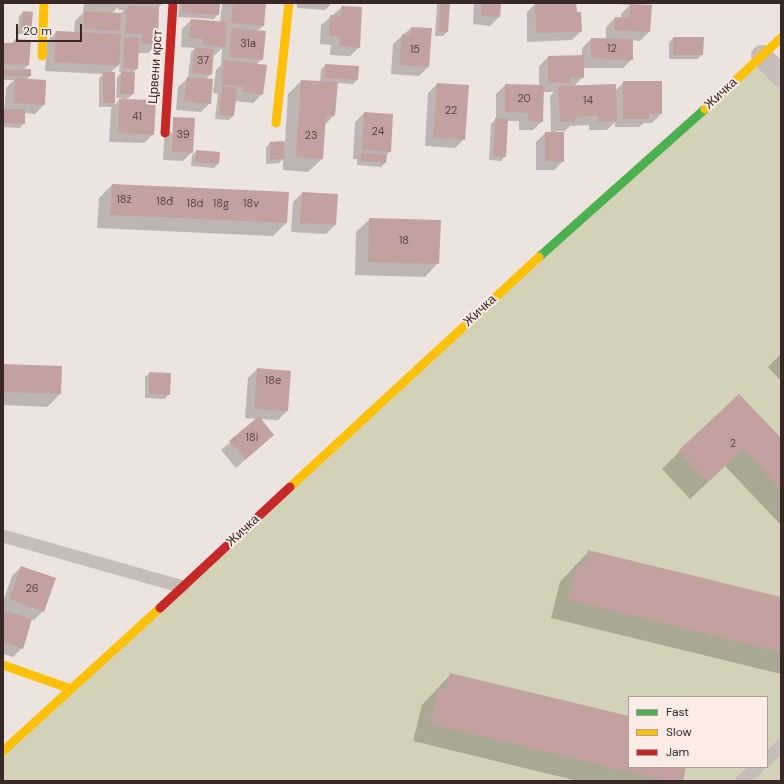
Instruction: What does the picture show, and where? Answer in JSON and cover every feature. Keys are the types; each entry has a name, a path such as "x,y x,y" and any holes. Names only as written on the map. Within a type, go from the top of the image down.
{"main road":[{"path":"42,56 44,3"},
{"name":"Црвени крст","path":"165,133 173,3"},
{"path":"276,124 289,3"},
{"name":"Жичка","path":"3,751 183,587 492,300 689,124 771,55 781,38"},
{"path":"3,666 71,689"}],"street":[{"path":"771,55 781,76"}],"lane":[{"path":"3,536 183,587"},
{"path":"768,757 781,746"},
{"path":"742,781 757,768"}],"green space":[{"path":"762,56 781,76 781,781 3,781 3,751"}],"building":[{"path":"182,3 220,3 219,15 182,13"},
{"path":"233,3 266,3 264,26 231,23"},
{"path":"440,3 450,3 448,32 439,32"},
{"path":"482,3 501,3 500,17 481,16"},
{"path":"535,3 576,3 577,12 581,12 582,32 536,33"},
{"path":"630,4 652,5 650,32 614,30 615,17 629,18"},
{"path":"127,6 159,7 158,45 141,44 142,34 125,33"},
{"path":"341,6 362,7 360,48 339,46 340,36 329,36 330,15 341,16"},
{"path":"23,11 33,12 31,31 21,30"},
{"path":"84,11 121,13 120,31 83,29"},
{"path":"191,19 227,22 225,47 202,45 203,39 189,38"},
{"path":"411,27 432,28 429,67 399,65 402,34 410,35"},
{"path":"232,28 266,31 263,60 229,57"},
{"path":"56,31 121,34 119,66 54,62"},
{"path":"124,37 139,38 138,69 123,68"},
{"path":"673,37 704,37 703,55 673,55"},
{"path":"591,38 633,39 633,60 591,59"},
{"path":"15,39 31,40 29,65 3,64 3,43 15,43"},
{"path":"195,47 214,49 212,75 192,73"},
{"path":"584,55 584,78 570,77 570,83 548,83 548,56"},
{"path":"224,60 267,65 263,95 242,92 243,87 221,84"},
{"path":"325,64 359,66 358,80 324,78"},
{"path":"31,69 31,76 3,77 3,70"},
{"path":"103,72 115,72 115,103 103,103"},
{"path":"121,72 135,72 134,94 120,94"},
{"path":"187,77 213,79 211,104 184,101"},
{"path":"15,78 46,80 45,105 13,103"},
{"path":"301,80 338,82 335,116 326,115 323,159 296,157"},
{"path":"623,81 662,81 662,114 649,114 649,119 623,119"},
{"path":"437,83 469,85 465,140 433,138"},
{"path":"505,84 544,85 543,122 528,121 528,113 505,112"},
{"path":"616,84 617,121 598,122 597,116 575,117 575,122 560,122 558,86"},
{"path":"222,86 237,88 234,116 219,115"},
{"path":"119,99 156,100 154,135 118,133"},
{"path":"3,109 25,109 25,124 3,123"},
{"path":"364,112 393,114 391,152 362,150"},
{"path":"173,117 195,118 193,153 172,152"},
{"path":"495,118 508,119 506,157 493,156"},
{"path":"545,132 564,132 564,162 545,161"},
{"path":"284,141 285,159 270,160 270,142"},
{"path":"196,150 220,152 219,164 195,162"},
{"path":"361,153 387,155 386,163 361,161"},
{"path":"112,184 289,192 287,223 110,215"},
{"path":"302,192 338,194 336,225 300,223"},
{"path":"369,218 441,220 439,264 368,262"},
{"path":"3,364 62,366 61,394 3,392"},
{"path":"257,368 291,371 288,411 254,409"},
{"path":"149,372 171,373 170,395 149,394"},
{"path":"739,394 781,438 781,489 743,449 708,482 678,451"},
{"path":"259,416 274,435 246,459 229,441"},
{"path":"588,550 781,597 781,652 568,600 577,564 584,566"},
{"path":"21,566 56,578 44,612 9,599"},
{"path":"3,610 32,619 23,649 3,642"},
{"path":"450,673 628,716 628,768 686,768 683,781 665,781 430,724 439,687 446,689"}],"traffic: fast":[{"path":"539,257 705,109"}],"traffic: slow":[{"path":"42,56 44,3"},
{"path":"276,123 289,3"},
{"path":"705,109 781,38"},
{"path":"290,487 539,257"},
{"path":"3,751 160,608"},
{"path":"3,665 71,689"}],"traffic: jam":[{"path":"165,133 173,3"},
{"path":"160,608 290,487"}]}
